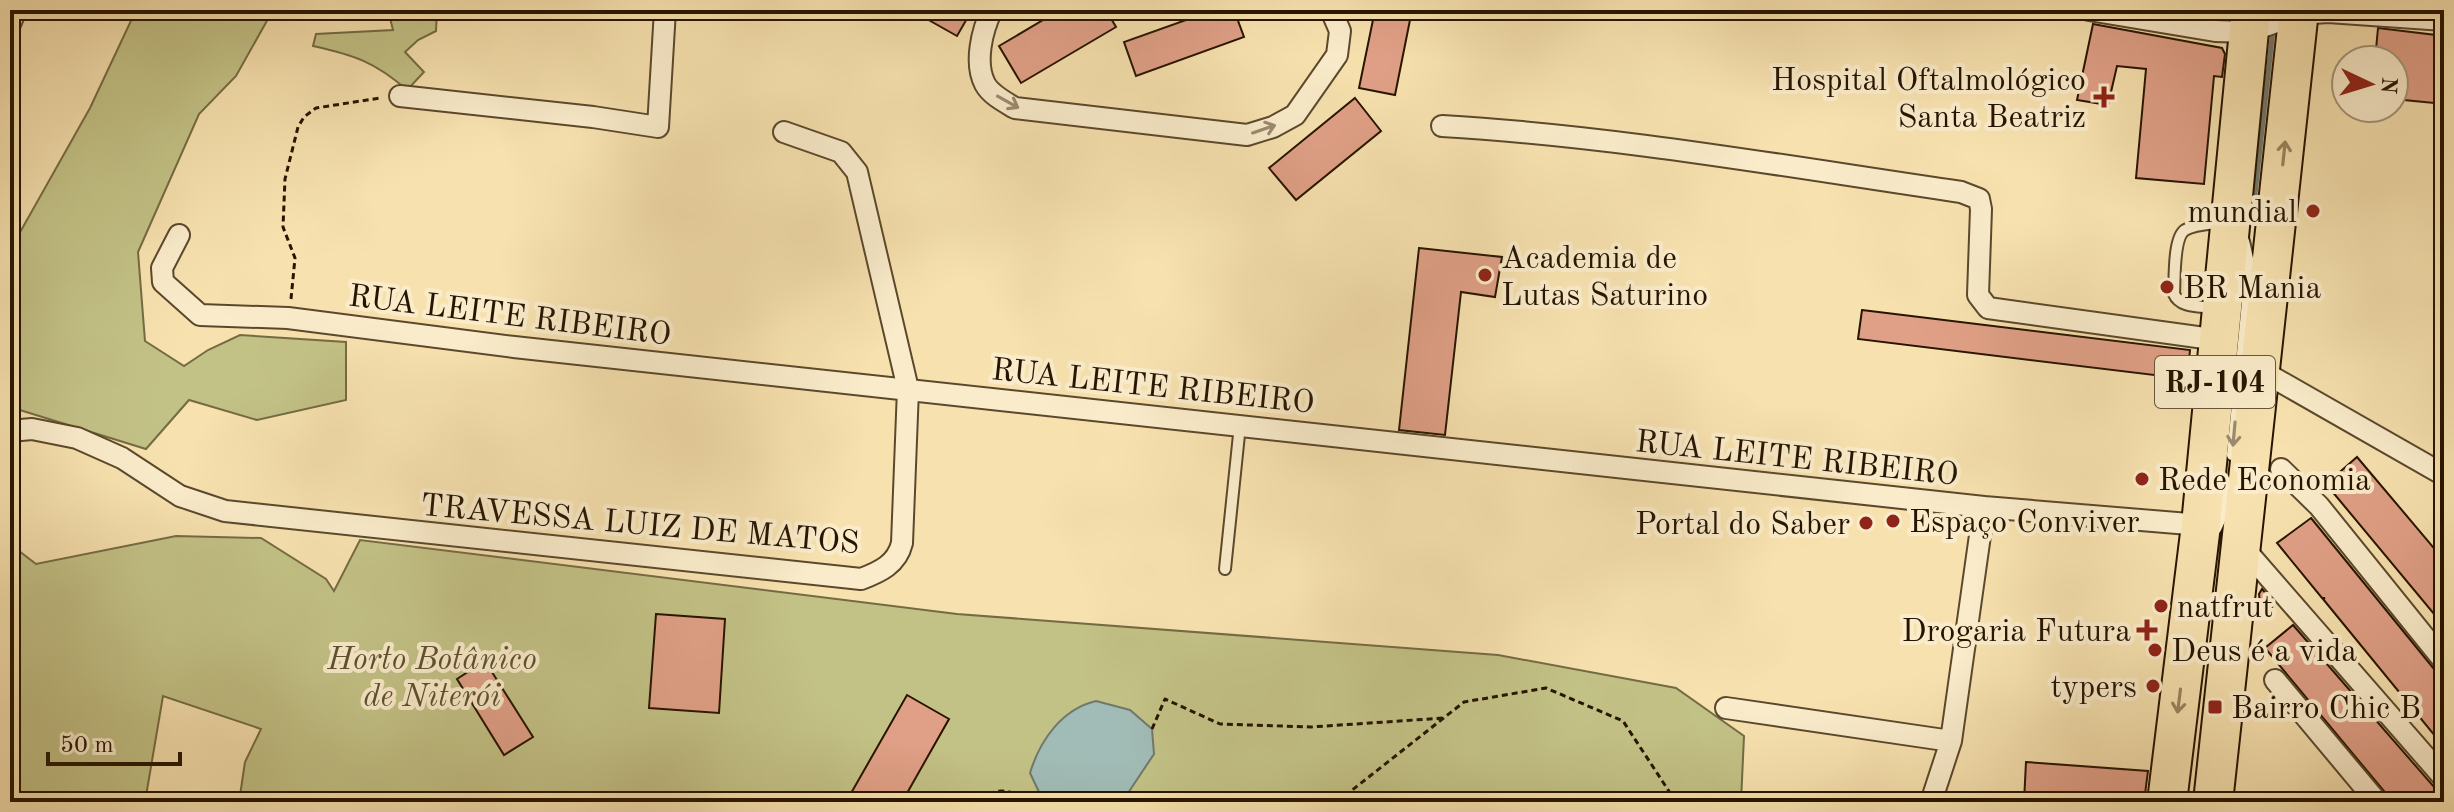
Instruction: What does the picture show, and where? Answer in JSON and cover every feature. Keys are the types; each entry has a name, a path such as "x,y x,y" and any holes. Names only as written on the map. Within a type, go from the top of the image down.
{"highway":[{"name":"RJ-104","path":"2167,802 2201,525 2231,209 2267,18"},
{"name":"RJ-104","path":"2208,793 2241,545 2260,370 2267,18"}],"street":[{"path":"10,24 16,10"},
{"path":"400,96 658,127 665,10"},
{"path":"992,10 984,31 980,57 985,84 998,98 1015,108 1247,135 1273,127 1295,115 1337,55 1340,31 1331,10"},
{"path":"2089,10 2215,31 2267,18 2347,11 2444,20"},
{"path":"1442,126 1505,129 1961,192 1979,199 1978,295 1988,308 2221,324"},
{"name":"TRAVESSA LUIZ DE MATOS","path":"10,431 32,429 77,438 122,458 180,496 225,511 861,579 880,572 900,551 902,543 908,389 857,172 841,152 784,132"},
{"name":"RUA LEITE RIBEIRO","path":"179,235 169,250 161,275 163,282 200,315 288,318 514,347 1984,507 2201,525"},
{"path":"2260,370 2444,475"},
{"path":"2281,469 2319,506 2444,661"},
{"path":"1931,802 1951,741 1984,507"},
{"path":"2241,545 2444,778"},
{"path":"2275,680 2377,802"},
{"path":"1726,708 1951,741"}],"lane":[{"path":"2196,568 2222,516 2229,485 2250,272 2231,209 2189,228 2181,233 2177,242 2174,294 2177,301 2221,324"},
{"path":"1225,569 1240,425"},
{"path":"2206,753 2226,575 2246,501"},
{"path":"2202,802 2208,793"}],"path":[{"path":"288,318 295,258 283,227 285,179 298,127 304,117 316,108 352,100 400,96"},
{"path":"1337,802 1464,702 1546,688 1623,721 1676,802"},
{"path":"1152,729 1165,699 1220,724 1311,727 1444,718"},
{"path":"982,802 986,796 1002,790 1017,793 1028,802"}],"green space":[{"path":"136,10 273,10 236,76 199,114 138,252 145,341 184,366 240,335 346,342 346,400 257,420 189,400 146,449 10,407 10,250 90,108"},
{"path":"388,10 437,10 436,31 418,40 405,52 424,72 407,90 363,61 313,46 316,34 393,30"},
{"name":"Horto Botânico de Niterói","path":"176,536 261,538 326,579 334,591 360,540 957,614 1498,655 1676,688 1744,736 1741,802 239,802 245,762 261,729 163,696 145,802 10,802 10,544 36,564"}],"water":[{"path":"1096,701 1130,710 1152,729 1154,754 1122,802 1051,802 1039,792 1030,773 1034,761 1046,738 1063,719"}],"building":[{"path":"911,10 972,10 957,36"},
{"path":"1060,10 1106,10 1116,27 1021,83 999,46"},
{"path":"1214,10 1234,10 1244,37 1136,76 1124,42"},
{"path":"1375,10 1412,10 1395,95 1359,88"},
{"path":"2093,24 2222,48 2225,54 2222,77 2214,76 2204,184 2136,178 2146,69 2117,66 2108,105 2077,100"},
{"path":"2378,28 2444,36 2444,104 2410,101 2410,44 2376,44"},
{"path":"1355,98 1381,131 1296,200 1269,168"},
{"path":"1419,248 1502,257 1495,297 1461,292 1445,435 1399,430"},
{"path":"1862,310 2190,350 2187,379 1858,339"},
{"path":"2357,457 2444,560 2444,626 2326,484"},
{"path":"2311,518 2434,669 2444,677 2444,747 2277,543"},
{"path":"2262,589 2274,603 2271,610 2261,613 2259,594"},
{"path":"656,614 725,619 719,713 649,708"},
{"path":"2293,625 2434,787 2441,790 2444,802 2393,802 2265,648"},
{"path":"485,661 533,737 504,755 457,679"},
{"path":"907,695 949,719 902,802 846,802"},
{"path":"2026,762 2148,771 2144,802 2024,802"}],"waterway":[{"path":"2254,203 2273,29"}],"place":[{"name":"Hospital Oftalmológico Santa Beatriz","path":"2104,97"},
{"name":"mundial","path":"2313,211"},
{"name":"Academia de Lutas Saturino","path":"1485,275"},
{"name":"BR Mania","path":"2167,287"},
{"name":"Rede Economia","path":"2142,479"},
{"name":"Espaço Conviver","path":"1893,521"},
{"name":"Portal do Saber","path":"1866,523"},
{"name":"natfrut","path":"2161,606"},
{"name":"Drogaria Futura","path":"2147,630"},
{"name":"Deus é a vida","path":"2155,650"},
{"name":"typers","path":"2153,686"},
{"name":"Bairro Chic B","path":"2215,707"}]}
